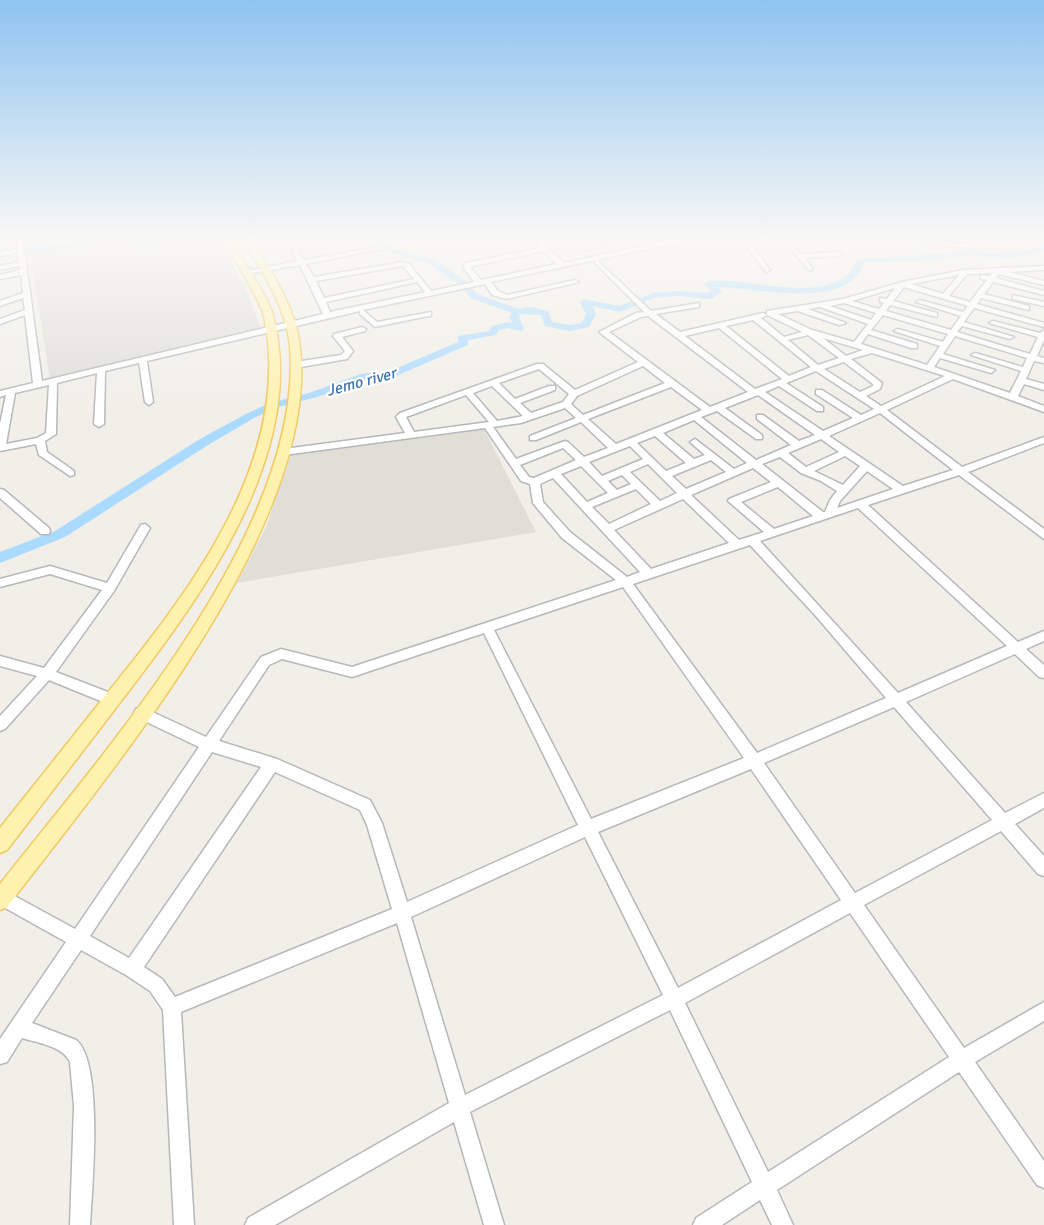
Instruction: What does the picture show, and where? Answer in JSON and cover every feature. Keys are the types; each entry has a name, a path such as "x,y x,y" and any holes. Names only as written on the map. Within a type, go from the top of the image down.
{"main road":[{"path":"0,843 174,621 211,563 244,499 270,421 276,364 268,313 260,297"},
{"path":"1,898 141,713 210,612 269,499 284,452 297,387 295,347 286,310 280,297"},
{"path":"244,499 269,499"}],"street":[{"path":"0,304 14,297"},
{"path":"28,297 38,386"},
{"path":"320,297 328,316"},
{"path":"322,301 340,297"},
{"path":"0,394 415,297"},
{"path":"300,323 312,323 426,297"},
{"path":"633,297 648,312 756,392 902,490"},
{"path":"679,335 796,307 844,301 855,297"},
{"path":"874,297 966,315"},
{"path":"856,345 893,297"},
{"path":"917,305 922,297"},
{"path":"945,297 1044,325"},
{"path":"929,368 977,297"},
{"path":"999,297 1028,304 1044,304"},
{"path":"844,301 1044,361"},
{"path":"818,304 873,323"},
{"path":"1021,318 1028,304"},
{"path":"696,305 648,312 603,332 672,383 742,425 756,464 825,515"},
{"path":"830,336 859,306"},
{"path":"796,307 842,322"},
{"path":"0,322 30,311"},
{"path":"927,326 937,311"},
{"path":"363,312 375,325 428,314"},
{"path":"991,327 998,312"},
{"path":"770,313 809,332 878,383 876,387 860,395"},
{"path":"755,316 818,368 883,411 963,470 1044,535"},
{"path":"892,339 906,319"},
{"path":"960,323 991,327 1012,333 1043,334 1041,346 1032,357 1013,397"},
{"path":"720,325 803,399 820,409"},
{"path":"296,364 344,357 349,351 337,336 362,329"},
{"path":"866,331 914,346"},
{"path":"898,331 946,345"},
{"path":"784,339 809,332 830,336 983,386 1044,409"},
{"path":"1004,349 1012,333"},
{"path":"904,360 920,337"},
{"path":"970,364 981,342"},
{"path":"467,391 491,424 513,464 525,479 535,482 756,392 872,350"},
{"path":"939,355 970,364 1026,370"},
{"path":"975,355 993,365"},
{"path":"143,361 149,402"},
{"path":"284,452 518,421 566,404 574,394 643,363"},
{"path":"983,386 993,365"},
{"path":"411,435 401,417 403,415 540,366 574,394"},
{"path":"99,424 101,371"},
{"path":"608,529 684,493 823,436 859,418 883,411 952,376"},
{"path":"1021,380 1044,387"},
{"path":"11,392 3,422 0,448 40,440 51,434 53,383"},
{"path":"494,383 529,417"},
{"path":"533,438 672,383"},
{"path":"803,399 840,383"},
{"path":"515,402 552,388"},
{"path":"819,392 859,418"},
{"path":"797,418 835,402"},
{"path":"566,404 614,448"},
{"path":"742,425 783,408"},
{"path":"695,417 717,434 747,443 778,430"},
{"path":"760,417 799,446"},
{"path":"518,421 545,451"},
{"path":"552,431 615,494"},
{"path":"656,432 692,462"},
{"path":"677,450 717,434"},
{"path":"40,440 42,453 70,473"},
{"path":"0,1054 207,744 265,661 272,656 281,654 352,672 647,572 963,470 1044,440"},
{"path":"631,442 736,544"},
{"path":"695,442 733,473"},
{"path":"513,464 565,444"},
{"path":"805,471 846,452"},
{"path":"781,453 805,471 825,479 844,491"},
{"path":"665,475 711,456"},
{"path":"601,480 650,460"},
{"path":"825,515 866,466"},
{"path":"622,470 658,505"},
{"path":"555,474 647,572"},
{"path":"535,482 538,503 566,536 625,580 1044,1178"},
{"path":"771,532 734,501 779,483"},
{"path":"586,506 637,485"},
{"path":"0,492 45,531"},
{"path":"860,504 1044,673"},
{"path":"0,725 47,674 110,588 145,528"},
{"path":"751,539 1044,868"},
{"path":"0,583 50,570 110,588"},
{"path":"487,628 586,829 674,999 783,1225"},
{"path":"172,1007 402,913 586,829 754,761 1044,636"},
{"path":"0,661 47,674 113,700"},
{"path":"141,713 207,744 272,764 365,805 374,823 402,913 494,1225"},
{"path":"132,969 272,764"},
{"path":"255,1225 459,1108 853,905 1044,800"},
{"path":"1,898 132,969 156,986 172,1007 183,1225"},
{"path":"703,1225 961,1060 1044,1011"},
{"path":"18,1027 73,1048 80,1060 84,1084 80,1225"}],"shaded area":[{"path":"37,297 249,297 261,330 50,380"},
{"path":"484,429 536,532 237,583 266,527 291,454"}],"waterway":[{"path":"477,297 518,312"},
{"name":"Jemo river","path":"518,312 531,310 545,313 548,324 570,328 586,325 591,314 585,302 620,309 645,297"},
{"name":"Jemo river","path":"0,558 60,534 204,442 250,416 274,405 313,395 365,376 392,374 464,343 462,338 493,333 495,328 507,325 519,329 514,317 518,312"}]}
